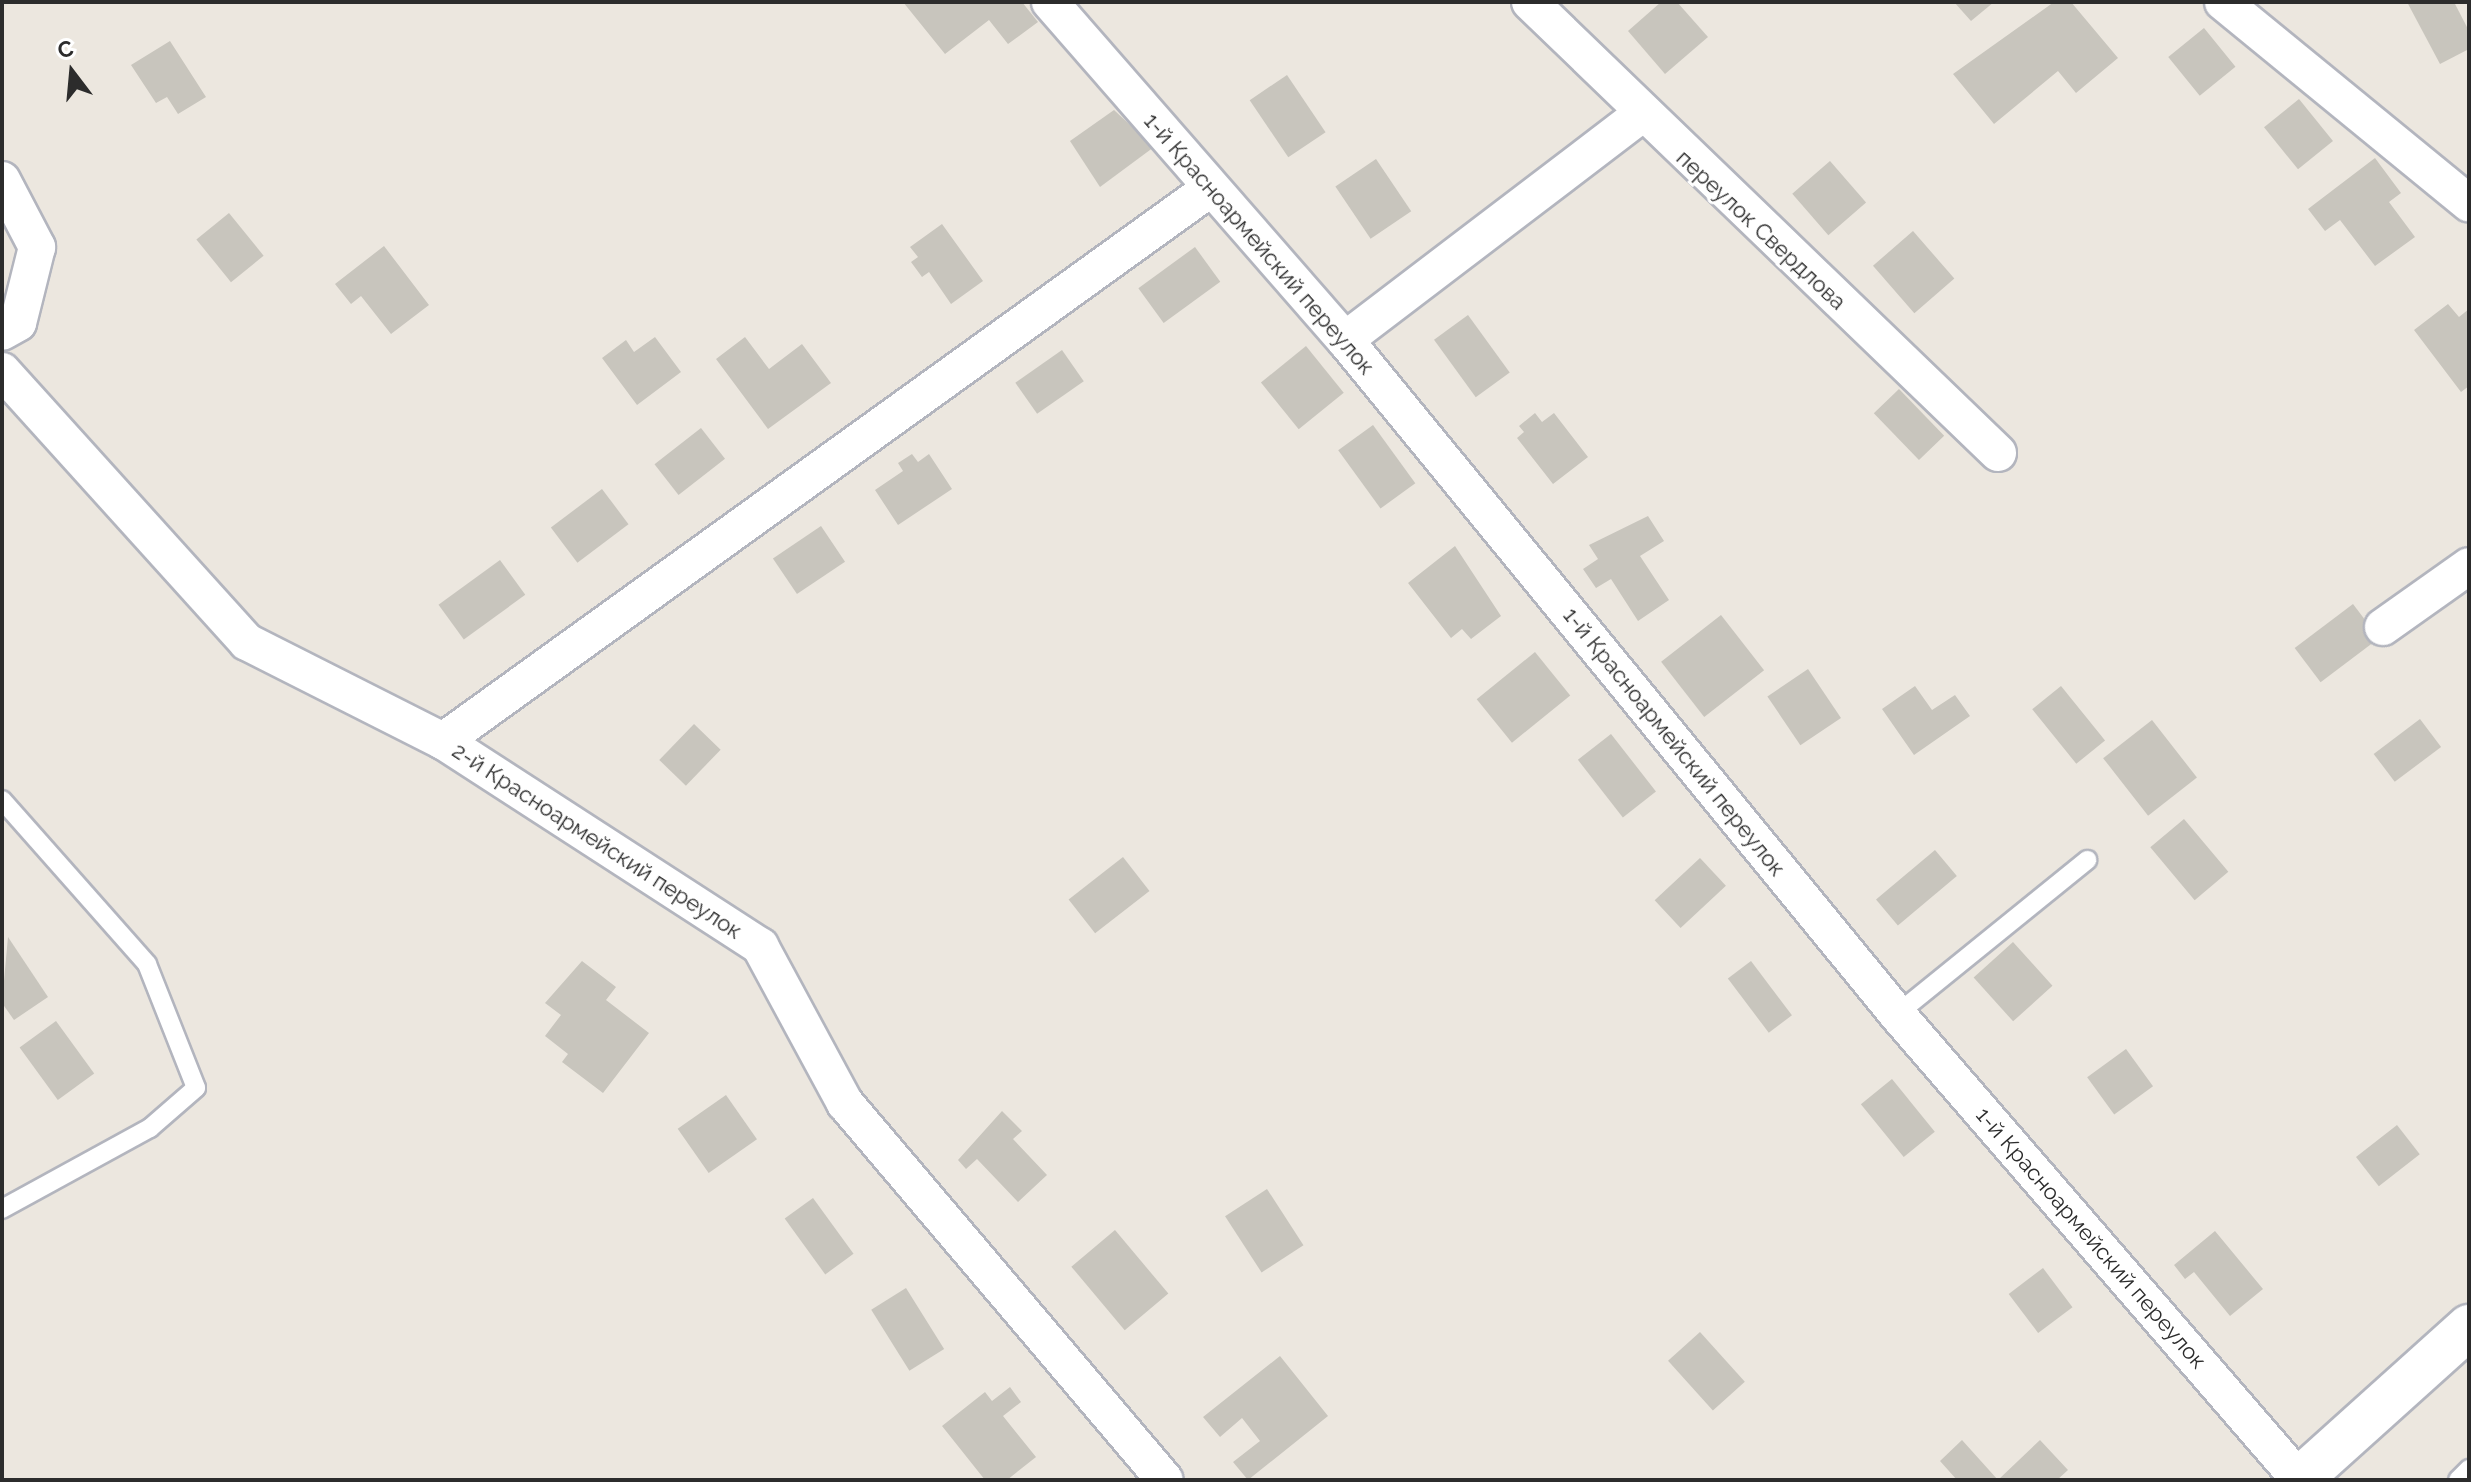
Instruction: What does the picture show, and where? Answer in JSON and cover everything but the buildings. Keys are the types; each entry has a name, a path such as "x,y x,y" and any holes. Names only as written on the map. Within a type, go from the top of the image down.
{"main road":[{"path":"2299,1480 2469,1327"}],"street":[{"name":"1-й Красноармейский переулок","path":"1050,2 1345,340 1897,1014 2299,1480"},
{"name":"переулок Свердлова","path":"1530,2 1640,115 1998,453"},
{"path":"2223,2 2469,203"},
{"path":"1345,340 1640,115"},
{"path":"2,180 37,247 18,323 2,332"},
{"path":"443,741 1211,188"},
{"name":"2-й Красноармейский переулок","path":"2,371 247,642 443,741 760,946 845,1103 1165,1480"},
{"path":"2383,627 2469,566"}],"lane":[{"path":"2,800 147,964 196,1088 150,1128 2,1209"},
{"path":"1897,1014 2087,860"},
{"path":"2458,1480 2469,1469"}]}
